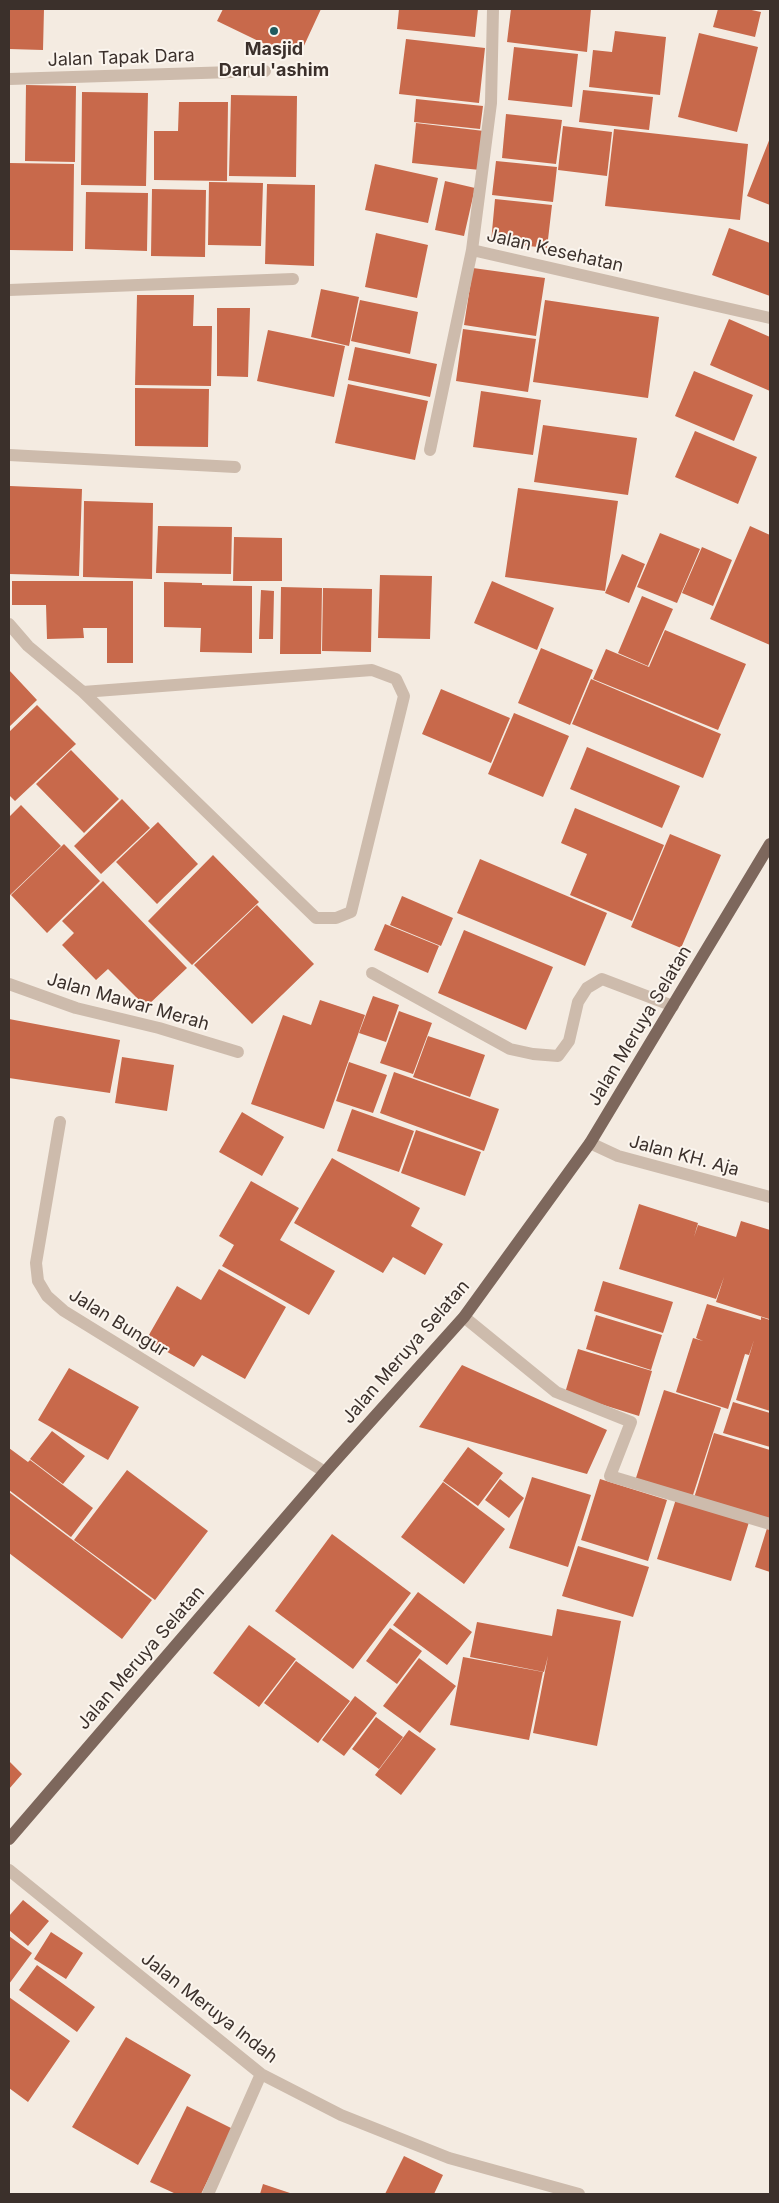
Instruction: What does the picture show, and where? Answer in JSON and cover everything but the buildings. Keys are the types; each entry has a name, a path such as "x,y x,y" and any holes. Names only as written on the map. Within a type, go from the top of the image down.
{"main road":[{"name":"Jalan Meruya Selatan","path":"9,1839 324,1472 464,1317 590,1143 770,844"}],"street":[{"path":"472,250 491,104 492,9"},
{"name":"Jalan Tapak Dara","path":"9,79 265,71"},
{"name":"Jalan Kesehatan","path":"430,450 472,250 770,318"},
{"path":"9,290 293,279"},
{"path":"9,455 234,466"},
{"path":"9,624 28,646 83,692 316,918 336,918 352,912 404,696 396,679 372,670 83,692"},
{"path":"372,973 510,1049 533,1054 558,1056 569,1041 578,1002 587,988 602,979 673,1006"},
{"name":"Jalan Mawar Merah","path":"9,984 76,1008 159,1028 238,1052"},
{"name":"Jalan Bungur","path":"60,1122 36,1264 38,1280 47,1296 64,1311 324,1472"},
{"name":"Jalan KH. Aja","path":"590,1143 618,1156 770,1197"},
{"path":"464,1317 556,1392 631,1422 610,1476 770,1524"},
{"name":"Jalan Meruya Indah","path":"9,1870 262,2074 341,2115 449,2158 579,2194"},
{"path":"208,2194 262,2074"}],"place":[{"name":"Masjid Darul 'ashim","path":"274,31"}]}
